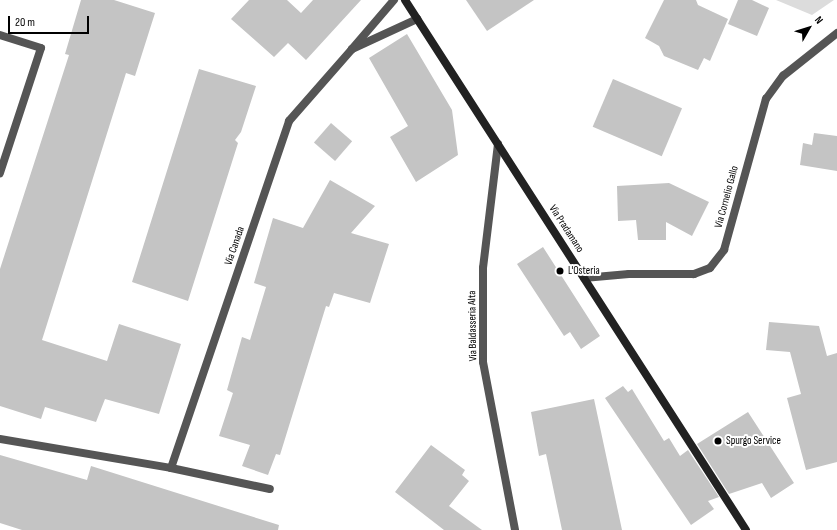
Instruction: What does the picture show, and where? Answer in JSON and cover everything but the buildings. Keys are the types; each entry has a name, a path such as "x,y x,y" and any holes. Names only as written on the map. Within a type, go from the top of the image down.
{"street":[{"name":"Via Canada","path":"171,468 289,121 394,0"},
{"name":"Via Pradamano","path":"405,0 746,530"},
{"name":"Via Canada","path":"352,49 417,19"},
{"name":"Via Cornelio Gallo","path":"584,278 629,274 694,274 710,268 724,250 766,99 783,76 837,33"},
{"path":"0,35 41,48 0,173"},
{"name":"Via Baldasseria Alta","path":"498,144 483,268 483,362 515,530"},
{"path":"0,439 171,468 270,489"}],"shaded area":[{"path":"776,0 834,0 812,15"}],"place":[{"name":"L'Osteria","path":"560,271"},
{"name":"Spurgo Service","path":"718,441"}]}
